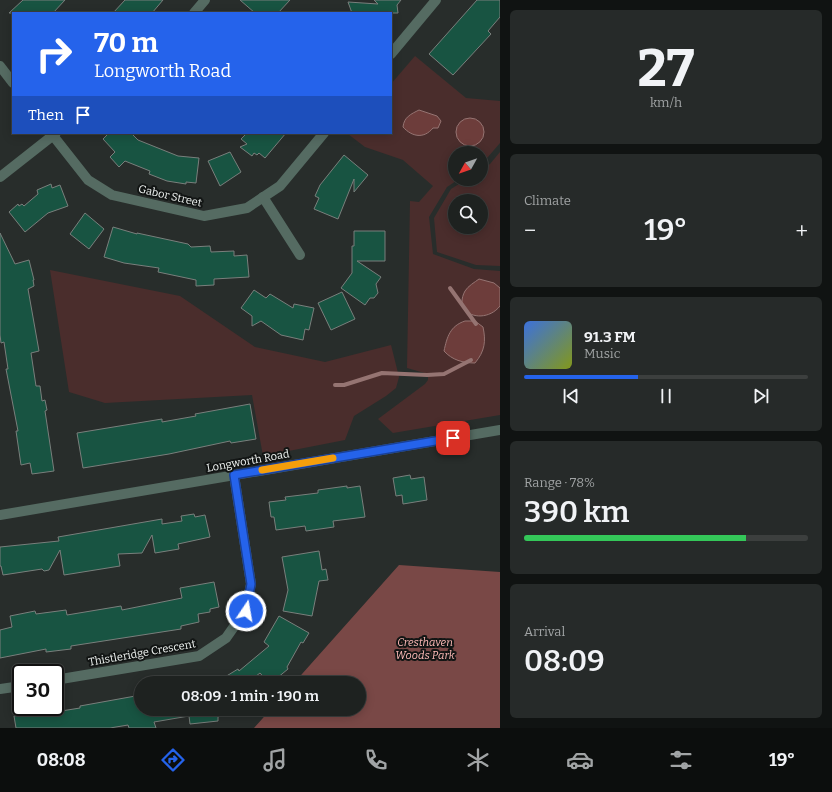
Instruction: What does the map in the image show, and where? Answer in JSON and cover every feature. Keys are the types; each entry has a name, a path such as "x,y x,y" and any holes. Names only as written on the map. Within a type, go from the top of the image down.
{"street":[{"path":"195,12 206,0"},
{"path":"392,53 436,0"},
{"path":"0,66 12,82"},
{"path":"0,177 53,134"},
{"name":"Gabor Street","path":"53,134 88,180 112,195 204,216 247,208 280,186 323,134"},
{"path":"263,197 300,255"},
{"name":"Longworth Road","path":"0,515 500,430"},
{"name":"Thistleridge Crescent","path":"64,678 199,656 226,638 246,611 251,584 234,475"},
{"path":"0,689 12,687"}],"shaded area":[{"path":"415,56 466,98 500,101 500,143 488,157 488,146 448,146 448,186 429,217 433,254 474,269 500,271 500,415 393,433 378,419 425,384 428,380 428,374 407,368 410,201 419,202 433,186 403,160 365,147 348,134 392,134 392,83"},
{"path":"419,110 437,116 441,121 438,128 433,128 426,134 414,135 403,127 406,118"},
{"path":"465,119 475,119 480,122 483,127 483,137 480,142 475,145 465,145 460,142 457,137 457,127 460,122"},
{"path":"500,152 500,266 476,265 437,252 434,218 448,194 448,234 488,234 488,194 448,194 451,189 456,186 488,186 488,165"},
{"path":"50,270 180,296 255,347 325,362 391,345 399,377 396,388 354,416 345,440 263,456 252,395 105,403 69,392"},
{"path":"479,279 494,283 500,288 500,306 494,312 479,316 472,315 466,311 463,306 462,299 466,289"},
{"path":"465,321 475,321 483,327 484,346 475,363 458,360 451,357 444,351 446,341 450,333 456,326"}],"green space":[{"name":"Cresthaven Woods Park","path":"399,565 500,572 500,728 254,728 265,716 366,716 366,676 300,676"}],"building":[{"path":"23,0 65,0 54,12 9,13"},
{"path":"125,0 163,0 153,12 114,12"},
{"path":"240,0 290,0 279,12 254,12"},
{"path":"374,0 401,0 397,5 398,13 352,12 348,2 378,4"},
{"path":"477,0 500,0 500,17 488,31 491,34 453,75 429,54"},
{"path":"108,134 132,134 138,140 178,156 199,158 196,183 186,182 186,184 167,181 149,174 150,171 125,161 119,167 110,157 115,152 103,139"},
{"path":"246,134 285,134 265,158 259,153 257,155 254,153 252,156 240,147 247,144 241,139"},
{"path":"230,152 241,172 220,186 208,161"},
{"path":"344,155 368,175 354,192 354,179 338,219 314,209 319,198 315,196 320,185"},
{"path":"51,184 52,188 60,185 68,206 48,213 25,232 9,212 18,204 19,206 22,204 24,206 38,194 37,190"},
{"path":"85,213 104,229 89,249 70,234"},
{"path":"113,227 137,234 188,244 191,247 210,246 211,252 234,251 234,256 247,255 249,277 214,279 214,285 196,286 196,280 158,272 159,268 124,263 104,257"},
{"path":"354,231 385,231 385,261 357,261 381,277 376,284 378,293 374,298 370,298 365,305 341,288 352,273 352,246 354,246"},
{"path":"0,233 15,264 29,260 34,280 34,286 28,289 39,351 31,353 36,386 40,386 42,401 45,400 47,410 45,411 54,471 32,474 30,463 21,465 16,431 18,431 6,369 8,369 4,342 1,343 0,335"},
{"path":"254,290 266,298 270,294 293,308 294,304 314,308 309,330 305,329 303,340 281,335 261,321 252,326 252,316 241,308"},
{"path":"342,292 355,319 331,330 318,303"},
{"path":"250,404 256,439 231,443 230,441 169,454 83,468 77,433 162,419 162,422 196,416 195,414"},
{"path":"410,475 411,479 424,477 427,500 403,504 402,495 396,496 393,478"},
{"path":"347,486 347,488 360,486 365,517 333,521 334,527 306,531 305,526 276,530 274,517 271,517 269,502 286,500 285,497 318,493 318,490"},
{"path":"194,514 195,517 205,515 210,537 178,544 179,549 155,553 152,535 142,553 118,554 120,566 64,575 60,550 49,570 44,571 42,569 3,575 0,566 0,547 59,541 58,537 162,519 162,524 182,521 181,516"},
{"path":"319,551 322,570 326,569 328,580 319,581 312,616 283,611 288,590 282,557"},
{"path":"214,582 219,607 210,609 210,612 198,614 199,622 181,626 181,629 71,646 71,649 46,652 46,649 0,658 0,630 12,627 10,616 35,611 36,614 66,610 67,615 121,606 122,610 182,598 180,588"},
{"path":"279,616 309,633 303,643 301,642 287,667 288,669 280,676 263,676 260,673 256,676 226,676 238,669 239,671 269,646 264,642"},
{"path":"134,696 134,716 189,716 154,722 156,728 129,728 128,725 110,728 16,728 14,716 64,716 64,711 80,708 80,706"},
{"path":"189,716 220,716 218,717 218,721 190,724"}],"waterway":[{"path":"450,288 476,324"},
{"path":"335,385 344,385 382,373 427,375 444,374 471,360"}],"slow traffic":[{"path":"262,470 333,458"}],"route":[{"path":"246,611 251,584 234,475 453,438"}]}
